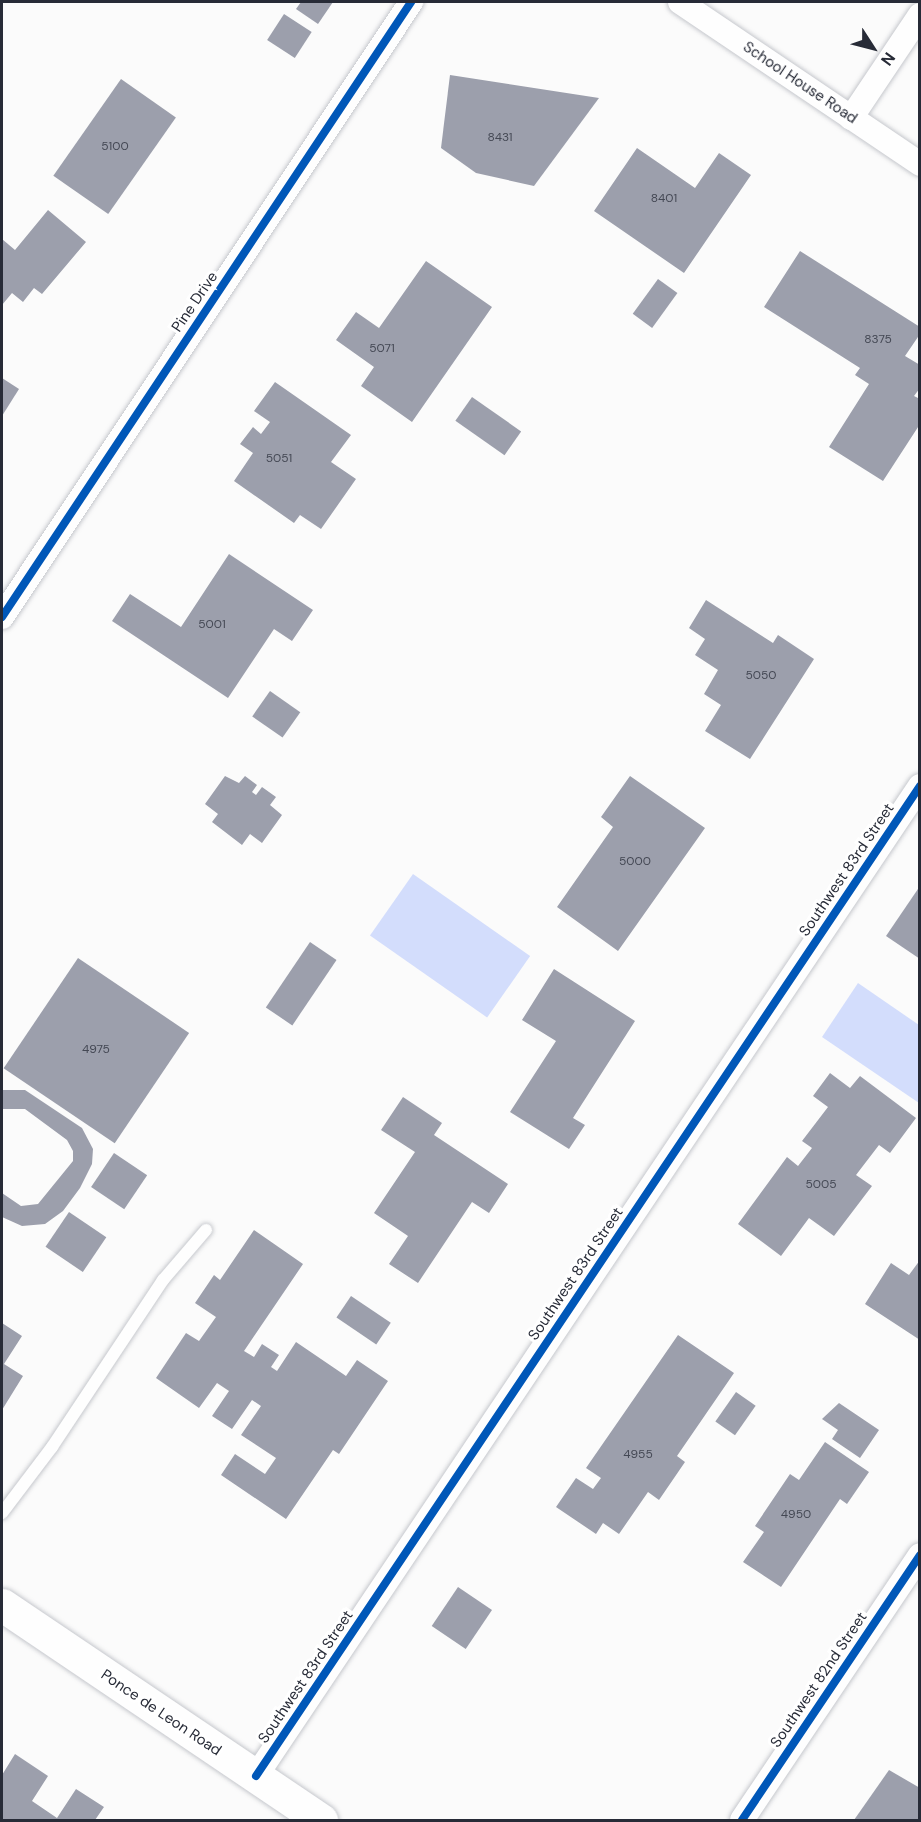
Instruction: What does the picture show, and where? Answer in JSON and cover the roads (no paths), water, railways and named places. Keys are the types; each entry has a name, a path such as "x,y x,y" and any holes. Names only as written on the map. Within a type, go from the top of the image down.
{"street":[{"name":"Pine Drive","path":"2,617 411,2"},
{"name":"School House Road","path":"680,2 920,164"},
{"path":"851,118 920,15"},
{"name":"Southwest 83rd Street","path":"256,1776 920,786"},
{"name":"Southwest 82nd Street","path":"742,1821 920,1555"},
{"name":"Ponce de Leon Road","path":"2,1605 321,1821"}],"lane":[{"path":"2,1514 52,1447 163,1280 206,1230"}]}
